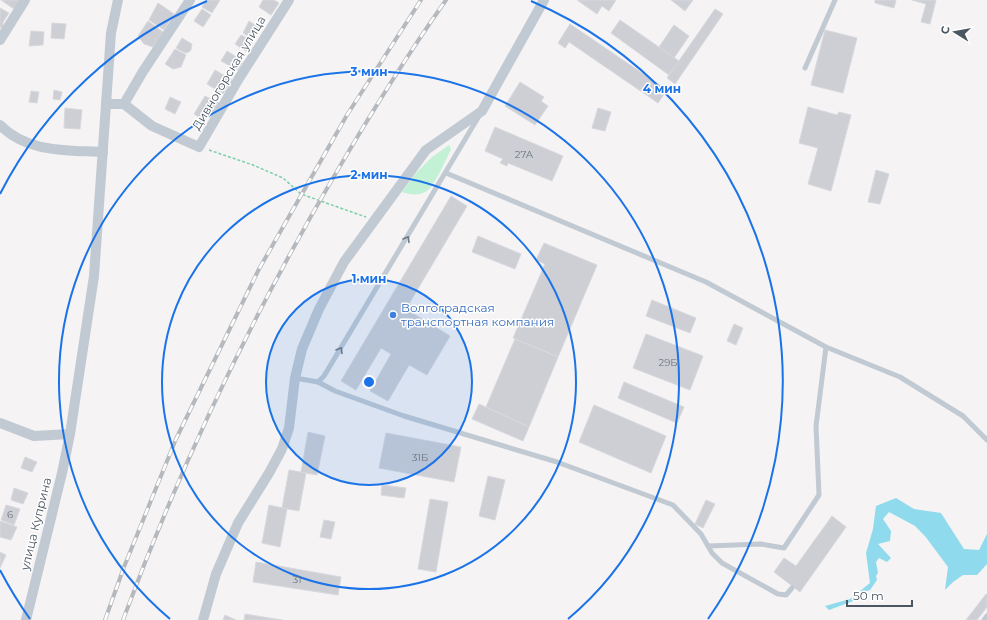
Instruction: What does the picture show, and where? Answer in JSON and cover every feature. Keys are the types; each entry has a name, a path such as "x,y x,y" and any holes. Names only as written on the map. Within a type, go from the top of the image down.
{"street":[{"path":"0,40 25,0"},
{"name":"улица Куприна","path":"26,620 70,434 94,276 111,33 118,0"},
{"path":"106,104 124,104 142,73 190,0"},
{"name":"Дивногорская улица","path":"124,104 152,126 199,147 238,80 289,0"},
{"path":"204,620 216,574 238,523 282,449 290,428 295,378 302,349 319,309 344,262 426,150 482,111 544,0"},
{"path":"0,125 7,132 25,142 45,148 103,152"},
{"path":"0,422 34,436 70,434"}],"lane":[{"path":"805,68 835,0"},
{"path":"318,382 324,376 482,111"},
{"path":"446,173 706,282 826,347 900,377 963,416 987,440"},
{"path":"708,546 761,544 784,548 819,495 816,426 826,347"},
{"path":"295,378 318,382 335,391 404,416 557,462 673,505 702,534 712,553 722,563 778,594 786,594 792,588"},
{"path":"984,620 987,616"}],"path":[{"path":"199,147 253,165 283,178 301,194 374,220"}],"green space":[{"path":"449,145 451,149 440,172 427,191 418,194 402,192 415,174 431,158"}],"water":[{"path":"896,498 914,509 941,513 964,549 979,550 987,534 987,564 977,575 963,575 945,590 948,567 925,536 915,526 889,512 883,519 891,531 890,541 878,544 891,558 887,562 879,558 876,562 878,573 876,576 877,580 870,590 863,592 856,600 829,610 825,606 850,599 870,583 866,553 873,529 876,506"}],"building":[{"path":"1,0 20,0 14,9"},
{"path":"207,0 220,0 212,13 202,7"},
{"path":"263,0 274,0 279,3 271,15 259,7"},
{"path":"577,0 616,0 609,11 602,6 597,14"},
{"path":"671,0 693,0 685,11"},
{"path":"875,0 896,0 894,8 875,3"},
{"path":"912,0 936,0 930,24 921,22 926,4"},
{"path":"158,3 174,14 164,30 149,20"},
{"path":"0,8 9,13 3,22 3,27 0,28"},
{"path":"202,9 211,15 203,27 194,21"},
{"path":"715,9 723,14 675,84 667,78"},
{"path":"620,20 679,61 669,75 611,33"},
{"path":"148,21 163,32 153,47 144,44 138,36"},
{"path":"249,21 260,28 253,39 243,33"},
{"path":"52,23 66,24 64,39 51,38"},
{"path":"570,24 667,90 658,103 569,42 565,48 558,43"},
{"path":"674,25 689,36 674,58 659,47"},
{"path":"825,30 857,38 843,93 811,85"},
{"path":"31,31 44,32 43,45 29,46"},
{"path":"241,35 253,41 247,52 235,44"},
{"path":"182,38 192,44 189,52 185,53 176,48"},
{"path":"175,49 186,55 181,67 173,69 165,64"},
{"path":"227,51 243,61 238,70 221,61"},
{"path":"215,70 232,80 223,94 207,84"},
{"path":"520,82 544,97 541,101 548,106 535,125 505,106"},
{"path":"54,90 62,92 60,100 53,99"},
{"path":"31,91 39,92 37,103 29,102"},
{"path":"205,96 221,104 214,113 210,111 204,120 194,114"},
{"path":"170,97 181,102 175,114 165,109"},
{"path":"808,107 837,115 839,112 851,115 831,191 808,184 818,148 799,143"},
{"path":"65,108 82,110 80,129 64,128"},
{"path":"598,108 611,112 605,131 592,128"},
{"path":"495,127 563,156 552,181 508,163 507,166 500,163 503,159 485,151"},
{"path":"876,170 889,174 880,204 868,202"},
{"path":"451,196 467,206 406,309 450,336 427,375 409,365 388,401 370,391 391,354 381,348 356,390 341,381"},
{"path":"478,236 521,254 515,269 472,252"},
{"path":"544,243 597,265 558,357 513,338 545,264 536,260"},
{"path":"652,300 696,318 690,333 646,316"},
{"path":"734,324 743,328 736,345 727,341"},
{"path":"646,334 703,356 690,390 633,368"},
{"path":"515,339 558,357 529,427 486,407"},
{"path":"624,382 684,407 677,423 618,398"},
{"path":"479,404 529,427 523,441 472,419"},
{"path":"594,405 666,436 651,473 579,442"},
{"path":"308,432 325,436 317,475 301,472"},
{"path":"386,433 461,447 454,482 379,468"},
{"path":"25,457 37,462 32,472 21,468"},
{"path":"289,470 306,473 299,511 282,508"},
{"path":"488,476 505,480 495,520 479,516"},
{"path":"382,485 406,488 404,498 381,495"},
{"path":"14,488 28,493 23,504 11,500"},
{"path":"430,499 448,502 436,572 418,569"},
{"path":"706,500 715,504 703,528 695,524"},
{"path":"6,505 20,509 14,525 1,520"},
{"path":"269,505 287,509 280,547 262,543"},
{"path":"832,516 846,527 800,592 774,572 784,558 796,566"},
{"path":"324,520 335,522 331,539 320,537"},
{"path":"0,521 17,527 11,540 0,537"},
{"path":"0,552 6,555 0,568"},
{"path":"256,562 341,577 338,595 253,582"},
{"path":"986,594 987,607 977,620 966,620"},
{"path":"245,614 282,620 244,620"},
{"path":"225,615 236,620 223,620"}],"railway":[{"path":"105,620 124,567 176,439 259,269 347,115 421,0"},
{"path":"123,620 168,506 218,394 273,285 302,231 360,133 401,66 446,0"}],"place":[{"name":"Волгоградская транспортная компания","path":"393,315"}]}
